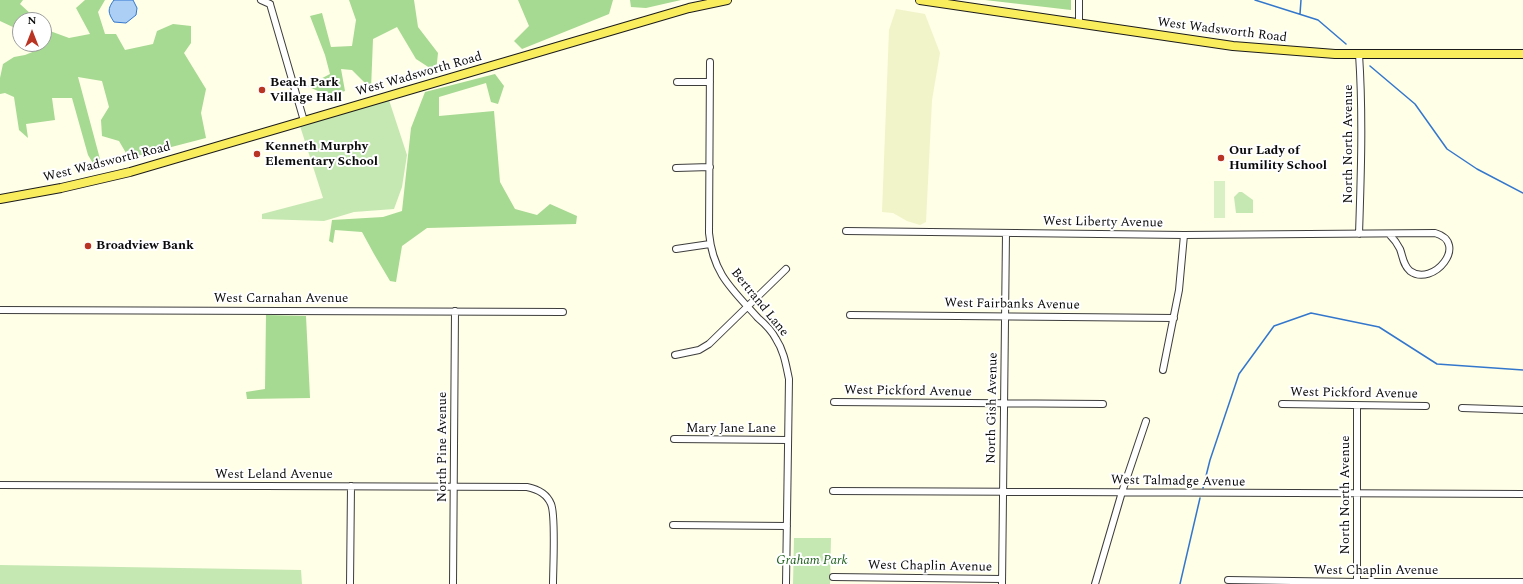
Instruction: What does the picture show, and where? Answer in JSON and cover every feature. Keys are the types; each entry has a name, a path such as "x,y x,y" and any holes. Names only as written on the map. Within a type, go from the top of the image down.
{"main road":[{"name":"West Wadsworth Road","path":"0,199 61,188 130,172 681,10 727,0"},
{"name":"West Wadsworth Road","path":"920,0 1244,48 1335,54 1523,54"}],"street":[{"path":"261,0 272,2 304,121"},
{"path":"1079,0 1079,24"},
{"name":"North North Avenue","path":"1359,54 1362,123 1359,234"},
{"name":"Bertrand Lane","path":"710,62 710,244 717,267 734,293 748,306 776,338 786,360 789,379 786,584"},
{"path":"677,82 710,82"},
{"path":"676,168 710,167"},
{"name":"West Liberty Avenue","path":"846,231 1184,235 1435,233 1446,238 1449,242 1449,256 1445,262 1431,274 1419,275 1410,270 1405,264 1397,244 1389,234"},
{"name":"North Gish Avenue","path":"1002,582 1006,233"},
{"path":"1163,370 1179,290 1184,235"},
{"path":"676,249 710,244"},
{"path":"675,355 699,350 709,344 786,269"},
{"name":"West Carnahan Avenue","path":"0,310 563,312"},
{"name":"North Pine Avenue","path":"453,584 455,311"},
{"name":"West Fairbanks Avenue","path":"850,315 1005,315 1174,318"},
{"name":"West Pickford Avenue","path":"834,402 1103,404"},
{"name":"West Pickford Avenue","path":"1282,404 1426,406"},
{"name":"North North Avenue","path":"1357,406 1357,583"},
{"path":"1462,408 1523,410"},
{"path":"1095,584 1122,492 1146,421"},
{"name":"Mary Jane Lane","path":"674,440 788,440"},
{"name":"West Leland Avenue","path":"0,485 534,488 545,496 552,505 553,584"},
{"path":"350,584 351,486"},
{"name":"West Talmadge Avenue","path":"833,491 1523,494"},
{"path":"673,525 787,526"},
{"name":"West Chaplin Avenue","path":"834,577 1002,582"},
{"name":"West Chaplin Avenue","path":"1228,580 1357,583 1523,582"}],"green space":[{"path":"0,0 23,0 20,4 29,12 12,12 12,27 0,21"},
{"path":"85,0 105,0 98,12 105,34 116,34 125,50 153,44 157,31 173,24 191,26 191,43 184,53 206,89 201,113 206,138 129,158 119,141 102,136 101,120 109,107 102,81 78,77 100,159 94,165 88,155 72,98 52,98 55,120 26,124 28,138 19,130 14,97 5,93 0,94 0,78 3,64 14,57 32,52 52,52 52,32 69,38 90,34 76,8"},
{"path":"349,0 414,0 418,27 438,53 436,72 416,59 397,27 373,39 371,89 352,70 341,69 345,91 329,96 307,86 330,74 325,55 310,16 322,13 331,47 352,46 356,20"},
{"path":"518,0 613,0 609,14 522,49 514,41 529,26"},
{"path":"630,0 681,0 646,8 631,7"},
{"path":"985,0 1071,0 1071,10"},
{"path":"896,9 925,14 940,53 932,100 926,222 920,225 907,221 893,213 882,212 889,30"},
{"path":"495,74 504,86 498,104 491,102 486,83 439,97 439,116 494,111 500,182 515,209 537,215 550,204 577,216 576,224 427,228 402,246 396,282 390,281 362,232 335,230 333,243 329,241 332,220 383,217 402,211 411,128 425,92"},
{"path":"389,100 407,155 402,187 394,209 354,212 324,221 262,219 262,214 323,198 300,126"},
{"path":"1214,181 1225,181 1225,218 1214,218"},
{"path":"1239,192 1242,192 1253,200 1253,213 1236,213 1234,197"},
{"path":"266,315 306,316 310,398 247,399 246,392 265,389"},
{"name":"Graham Park","path":"794,538 831,538 830,584 793,584"},
{"path":"0,565 301,570 302,584 0,584"}],"water":[{"path":"114,0 133,0 137,8 136,15 126,23 114,22 110,16 109,9"}],"waterway":[{"path":"1255,0 1318,20 1346,44"},
{"path":"1300,14 1301,0"},
{"path":"1370,66 1415,104 1447,149 1477,169 1523,193"},
{"path":"1203,488 1210,460 1239,374 1274,326 1311,313 1379,327 1437,364 1523,370"},
{"path":"1180,584 1200,498"}],"place":[{"name":"Beach Park Village Hall","path":"262,90"},
{"name":"Kenneth Murphy Elementary School","path":"257,154"},
{"name":"Our Lady of Humility School","path":"1221,158"},
{"name":"Broadview Bank","path":"88,246"}]}
